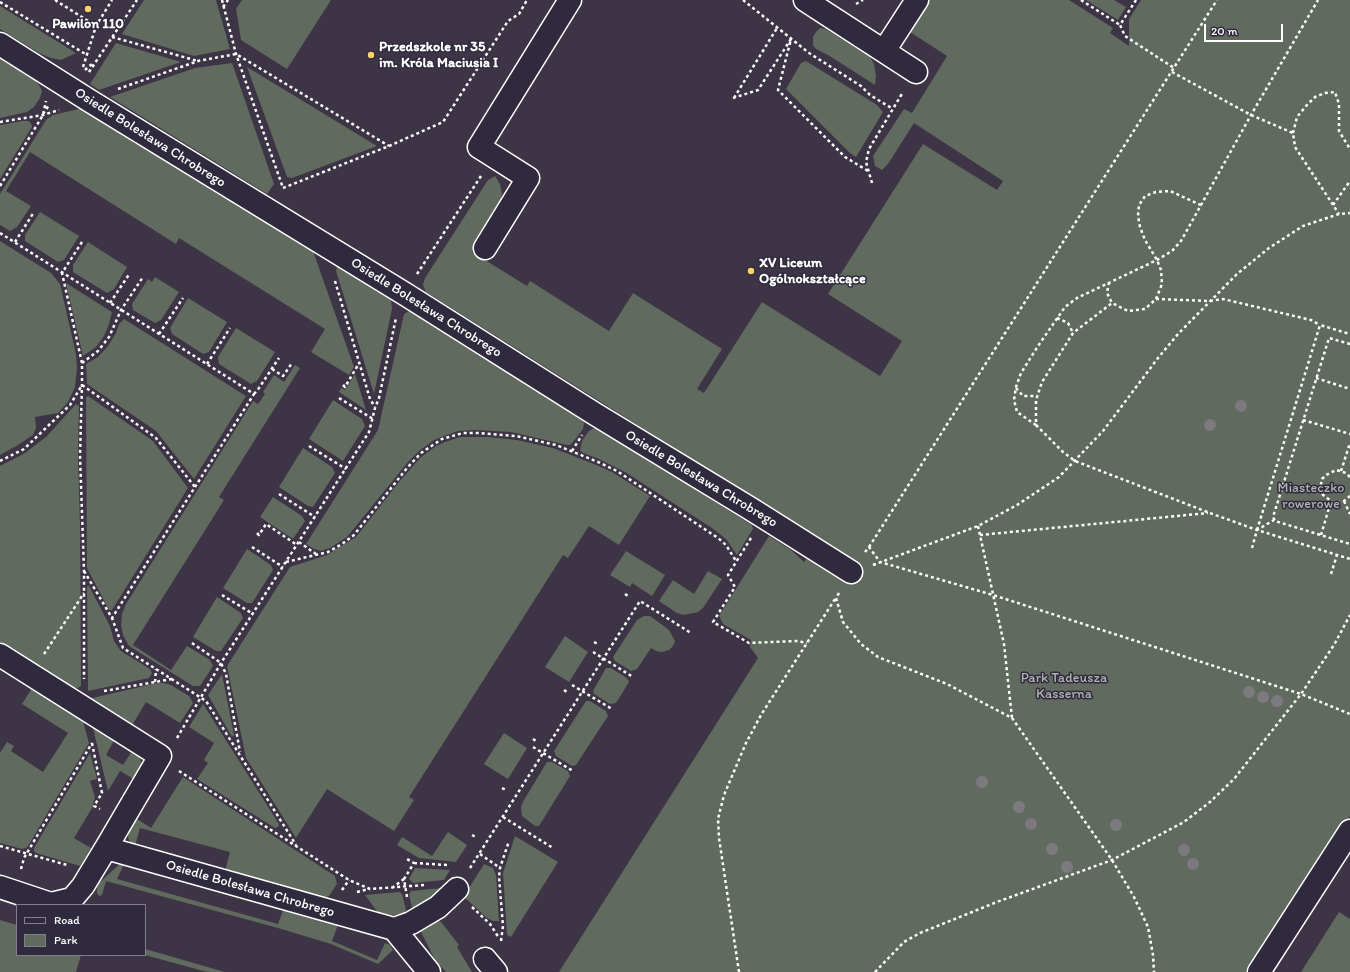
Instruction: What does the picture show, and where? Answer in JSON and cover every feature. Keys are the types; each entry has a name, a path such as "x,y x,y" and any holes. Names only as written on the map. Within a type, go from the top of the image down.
{"street":[{"path":"484,248 528,178 479,147 570,0"},
{"path":"805,0 916,72"},
{"path":"884,51 917,0"},
{"name":"Osiedle Bolesława Chrobrego","path":"0,44 49,75 82,89 269,211 851,572"},
{"path":"0,654 31,674 84,703 160,756 91,873 83,886 72,899 51,904 7,889"},
{"path":"1259,972 1350,831"},
{"name":"Osiedle Bolesława Chrobrego","path":"106,848 403,926"},
{"path":"429,972 403,926 438,908 457,889"}],"path":[{"path":"55,0 96,26"},
{"path":"0,2 87,55 96,26 112,0"},
{"path":"0,122 43,115 82,89 96,60 137,0"},
{"path":"222,0 236,54 283,188"},
{"path":"223,7 228,0"},
{"path":"269,211 283,188 389,146 443,122 508,21 519,14 527,0"},
{"path":"743,0 809,53 861,86 870,94 893,109"},
{"path":"1081,0 1120,25 1125,36 1173,70 1251,115 1293,133"},
{"path":"1120,25 1136,0"},
{"path":"739,972 718,838 718,818 724,795 746,743 761,716 851,572 869,547 1217,0"},
{"path":"1318,0 1251,115 1181,241 1172,251 1157,260 1077,298 1065,307 1021,373 1016,387 1014,400 1017,412 1036,425 1063,452 1075,461 1258,530 1350,559"},
{"path":"777,28 733,98 758,90 791,39"},
{"path":"112,37 198,61"},
{"path":"791,39 778,90 846,157 868,172"},
{"path":"82,89 105,94 198,61 236,54 389,146"},
{"path":"82,89 96,60"},
{"path":"872,183 866,162 869,149 916,72"},
{"path":"0,186 43,115 48,94 49,75"},
{"path":"1339,214 1295,147 1293,133 1297,117 1315,97 1325,93 1335,92 1339,104 1339,131 1350,149"},
{"path":"1333,205 1350,181"},
{"path":"1110,282 1106,293 1112,303 1128,311 1145,309 1156,299 1162,284 1161,270 1145,240 1140,227 1138,216 1139,206 1145,196 1156,192 1170,191 1201,205"},
{"path":"14,242 34,212"},
{"path":"851,572 978,526 1017,505 1059,477 1103,431 1173,340 1237,274 1269,248 1303,226 1339,214 1350,213"},
{"path":"0,233 254,394"},
{"path":"82,242 62,273 82,363 80,455 84,570 84,703 102,793 94,806 121,822"},
{"path":"324,245 359,365 370,399 375,408"},
{"path":"110,303 130,272"},
{"path":"82,363 98,350 109,337 121,310 143,277"},
{"path":"405,294 398,309 379,398 375,408 370,432 221,663 174,743 160,756 167,764 348,880 370,889 425,885"},
{"path":"159,334 183,298"},
{"path":"1156,299 1210,301 1224,299 1311,320 1320,325 1350,334"},
{"path":"1036,425 1036,400 1042,382 1073,334 1112,303"},
{"path":"1057,318 1068,323 1073,334"},
{"path":"1252,548 1320,325"},
{"path":"207,364 230,328"},
{"path":"1274,520 1273,517 1329,338 1350,344"},
{"path":"112,618 254,394 279,358"},
{"path":"272,369 283,376 292,363"},
{"path":"343,385 344,386 359,365"},
{"path":"1316,378 1350,389"},
{"path":"0,461 24,449 70,405 82,385"},
{"path":"82,385 156,438 195,487"},
{"path":"1016,387 1023,396 1038,396"},
{"path":"339,398 373,419"},
{"path":"1303,420 1350,434"},
{"path":"286,562 328,552 354,535 407,468 430,446 442,439 455,435 479,433 516,436 556,445 617,471 718,538 726,545 736,561"},
{"path":"1341,471 1350,443"},
{"path":"309,446 346,469"},
{"path":"1350,477 1341,471 1331,472 1322,479 1321,490 1331,502 1344,501 1350,496"},
{"path":"279,494 315,517"},
{"path":"1344,501 1350,514"},
{"path":"1321,535 1331,502"},
{"path":"980,535 1210,512"},
{"path":"764,517 727,574 735,587 713,622 749,643 806,643"},
{"path":"1258,530 1274,520 1350,544"},
{"path":"257,533 259,535 266,524 316,554"},
{"path":"978,526 1004,644 1012,718"},
{"path":"252,547 283,567"},
{"path":"869,547 880,562 993,595 1301,694 1350,714"},
{"path":"1331,574 1337,555"},
{"path":"84,570 112,618 123,648 206,701 297,847"},
{"path":"31,674 84,592"},
{"path":"222,595 253,614"},
{"path":"836,598 843,622 861,644 878,657 947,684 1012,718 1112,860 1134,897 1148,928 1154,955 1154,972"},
{"path":"501,942 490,924 462,898 457,889 640,601 691,633"},
{"path":"874,972 904,942 920,933 997,902 1112,860 1184,822 1210,802 1234,779 1301,694 1334,645 1350,615"},
{"path":"594,642 598,644"},
{"path":"192,643 221,663 226,674 240,754"},
{"path":"593,652 633,677"},
{"path":"155,682 156,669"},
{"path":"84,703 155,682 172,679"},
{"path":"572,685 612,709"},
{"path":"7,889 92,743"},
{"path":"533,747 573,771"},
{"path":"502,788 506,790"},
{"path":"503,817 553,848"},
{"path":"472,835 476,837"},
{"path":"495,960 501,942 503,926 499,877 500,868 508,841"},
{"path":"0,846 28,853 91,873"},
{"path":"480,854 500,868"},
{"path":"407,859 414,863 450,866"},
{"path":"392,888 404,879 414,863"},
{"path":"403,926 404,879"}],"green space":[{"path":"144,0 216,0 230,49 194,56 122,34"},
{"path":"242,0 331,0 287,69 241,40 236,9"},
{"name":"Park Tadeusza Kasserna","path":"926,0 1069,0 1113,28 1110,33 1129,46 1129,19 1141,0 1350,0 1350,816 1249,972 559,972 758,658 750,647 751,640 723,624 719,616 769,536 791,550 804,562 819,539 426,292 423,285 425,278 488,180 495,176 500,184 502,194 499,209 472,252 527,286 530,281 609,331 633,293 722,349 697,389 704,393 762,302 880,376 902,341 828,294 923,144 997,190 1003,181 914,123 888,164 882,170 875,166 873,156 904,109 912,113 947,56 907,30"},
{"path":"1086,0 1114,0 1126,7 1118,20"},
{"path":"0,6 76,53 61,60 51,58 39,53 0,29"},
{"path":"820,28 826,29 870,57 874,64 876,75 875,85 816,49 813,45 813,37"},
{"path":"116,43 181,62 99,90 90,84"},
{"path":"0,56 33,78 42,91 40,98 34,107 27,112 0,118"},
{"path":"806,61 877,105 883,112 856,157 850,153 786,89 801,63"},
{"path":"232,63 274,184 267,194 110,97 195,68"},
{"path":"247,67 377,146 292,178 287,177"},
{"path":"83,108 313,251 354,367 349,375 311,352 325,329 179,238 176,244 30,152 6,191 31,206 17,227 10,231 0,225 0,194 46,120 53,115"},
{"path":"28,121 31,123 32,127 0,179 0,125"},
{"path":"40,212 79,236 64,260 58,262 25,241 25,235"},
{"path":"0,241 51,273 60,284 76,354 77,368 75,387 68,402 58,413 35,417 36,428 33,435 0,455"},
{"path":"88,242 127,267 114,289 107,293 73,272 73,265"},
{"path":"337,267 340,267 391,300 392,309 374,394 336,271"},
{"path":"155,277 179,292 161,320 155,323 133,310 132,304 148,279 152,282"},
{"path":"66,283 112,312 104,336 96,347 83,356"},
{"path":"188,298 227,322 209,352 203,354 172,334 170,328"},
{"path":"409,311 581,419 584,423 583,429 570,445 511,432 477,430 458,431 434,440 419,451 408,462 347,537 330,548 321,551 314,549 306,544 378,430 404,314"},
{"path":"124,319 246,396 194,479 156,431 87,384 86,364 98,357 108,346 116,333 119,324"},
{"path":"236,328 275,352 257,381 251,384 219,364 218,357"},
{"path":"295,365 300,368 219,497 224,500 133,645 171,670 187,646 210,660 213,666 200,686 193,686 129,646 123,635 121,625 122,614 126,604 253,401 258,404 265,394 263,392 274,375 284,382"},
{"path":"355,374 366,410 339,392 341,388 345,390"},
{"path":"88,396 153,441 188,488 112,610 109,610 87,568 86,397"},
{"path":"333,400 362,419 365,426 343,461 309,439"},
{"path":"76,404 79,406 78,455 81,686 76,689 70,689 0,644 0,466 25,453 46,437"},
{"path":"597,428 752,525 753,529 737,555 726,539 712,528 625,472 583,453 580,450 582,441 588,432"},
{"path":"460,437 488,437 517,440 553,448 612,472 650,496 619,545 589,526 568,558 563,555 409,797 414,800 394,831 327,789 296,838 246,758 227,666 290,567 327,555 356,537 399,482 420,458 436,446"},
{"path":"303,448 332,467 335,473 313,507 308,506 279,487"},
{"path":"273,497 302,516 305,521 293,539 260,517"},
{"path":"247,549 271,565 273,570 252,603 247,603 223,588"},
{"path":"626,551 665,575 652,596 632,583 630,587 610,575"},
{"path":"708,571 722,579 703,608 698,612 684,615 677,613 659,601 673,580 694,594"},
{"path":"87,586 89,586 110,626 114,641 121,651 150,669 152,673 149,678 88,691"},
{"path":"217,597 241,613 243,618 221,651 216,651 193,637"},
{"path":"644,616 650,616 669,630 675,641 669,650 662,652 651,648 637,669 631,671 615,661 613,657 637,620"},
{"path":"565,636 588,652 569,682 545,667"},
{"path":"606,668 611,668 627,678 629,682 616,703 610,704 594,694 593,691"},
{"path":"222,674 234,735 232,737 208,695"},
{"path":"157,683 171,685 189,696 193,703 180,723 146,702 131,727 88,699"},
{"path":"34,685 81,714 89,743 28,846 22,849 0,843 0,753 7,742 14,746 11,751 43,772 68,733 22,704"},
{"path":"586,701 590,701 606,711 608,716 576,765 572,766 556,756 554,751"},
{"path":"203,704 279,824 278,827 275,828 197,779 208,763 204,760 214,743 189,727"},
{"path":"92,724 116,737 106,755 123,765 134,748 139,753 142,766 137,781 120,771 108,791"},
{"path":"504,733 527,748 508,779 484,764"},
{"path":"90,753 97,779 90,781 95,797 92,808 74,838 91,848 80,866 36,853 34,848"},
{"path":"547,762 552,762 568,771 570,776 539,826 535,826 522,816 521,807"},
{"path":"183,777 335,876 337,884 329,896 322,899 225,871 230,852 140,828 135,846 131,843 128,838 129,829 134,817 151,828"},
{"path":"448,832 467,845 456,862 419,858 397,845 402,837 432,856"},
{"path":"515,836 558,862 511,937 507,935 503,873"},
{"path":"123,861 125,862 117,879 278,924 285,905 339,922 332,941 377,960 385,943 390,945 393,950 378,964 331,944 106,881 102,895 99,896 97,893 97,888 99,883"},
{"path":"484,864 493,868 496,875 499,921 493,921 487,918 463,896"},
{"path":"415,868 450,870 444,880 413,883 409,879"},
{"path":"444,889 415,911 412,908 409,894 411,891"},
{"path":"399,892 402,894 406,910 405,913 393,915 379,914 365,895"},
{"path":"1339,912 1350,919 1350,972 1301,972"},
{"path":"0,920 16,925 16,956 81,956 76,972 0,972"},
{"path":"435,920 441,922 459,945 457,947 472,972 446,972 435,960 419,928"},
{"path":"146,949 225,972 207,972 146,955"}],"place":[{"name":"Pawilon 110","path":"88,9"},
{"name":"Przedszkole nr 35 im. Króla Maciusia I","path":"371,55"},
{"name":"XV Liceum Ogólnokształcące","path":"751,271"}],"park label":[{"name":"Miasteczko rowerowe","path":"1311,496"}]}
